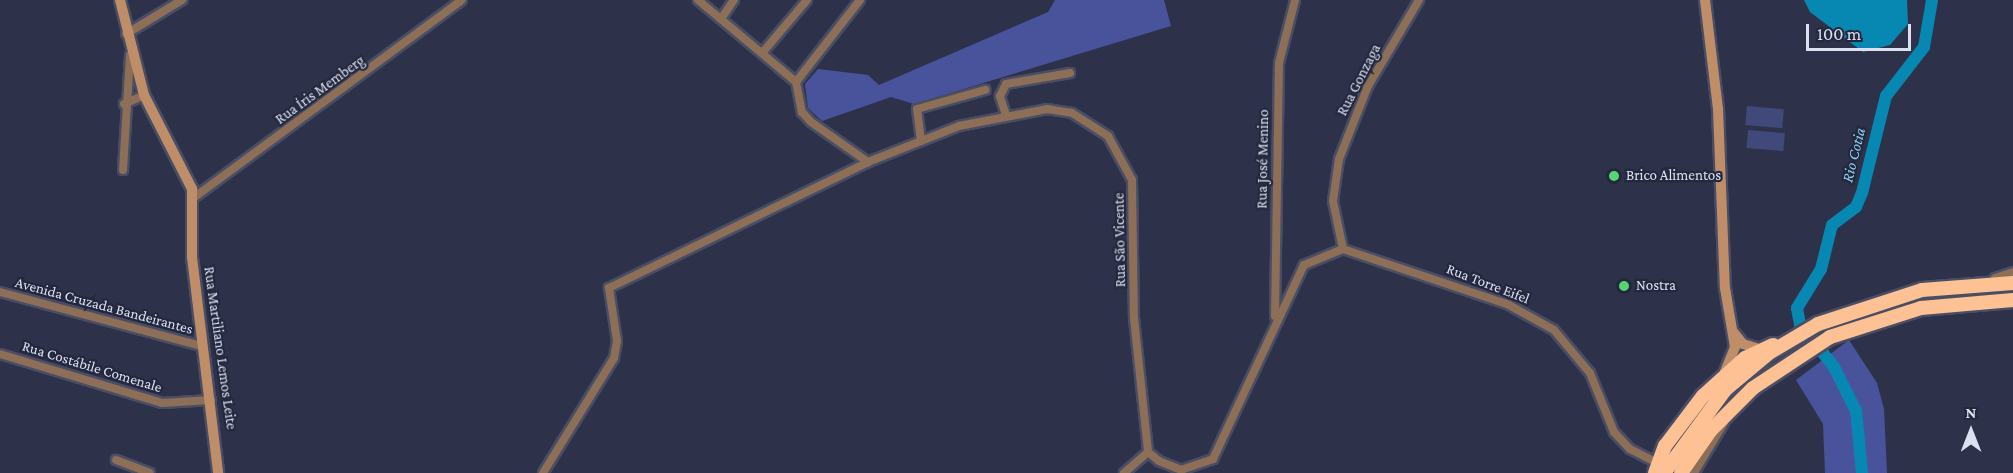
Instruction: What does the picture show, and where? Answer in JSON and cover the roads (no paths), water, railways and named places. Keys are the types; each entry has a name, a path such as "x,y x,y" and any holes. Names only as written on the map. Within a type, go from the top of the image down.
{"highway":[{"path":"1659,470 1725,390 1790,340 1818,324 1922,290 2013,283"},
{"path":"1681,473 1730,410 1800,354 1830,337 1921,308 2013,300"},
{"path":"1659,470 1677,429 1723,374 1759,350 1790,340"}],"street":[{"name":"Rua Martiliano Lemos Leite","path":"120,0 130,55 144,95 184,169 192,199 201,346 211,400 218,473"},
{"path":"125,35 182,0"},
{"name":"Rua Íris Memberg","path":"192,199 462,0"},
{"path":"698,0 763,52 796,82 806,117 868,162"},
{"path":"721,19 734,0"},
{"path":"763,52 807,0"},
{"path":"796,82 860,0"},
{"name":"Rua José Menino","path":"1275,321 1279,63 1295,0"},
{"name":"Rua Gonzaga","path":"1343,249 1333,201 1339,159 1354,115 1419,0"},
{"path":"1705,0 1719,117 1725,288 1734,332 1734,355 1723,374"},
{"path":"1390,29 1398,34"},
{"name":"Rua Martiliano Lemos Leite","path":"123,170 124,104 130,55"},
{"path":"1006,116 1000,92 1006,84 1070,73"},
{"path":"921,141 917,109 985,90"},
{"path":"124,104 144,95"},
{"name":"Rua São Vicente","path":"543,473 614,358 609,288 868,162 921,141 1006,116 1047,109 1072,113 1108,136 1125,162 1136,226 1134,318 1148,452"},
{"path":"1124,473 1148,452 1181,470 1196,469 1213,459 1275,321 1304,265 1343,249"},
{"name":"Rua Torre Eifel","path":"1343,249 1509,305 1554,330 1590,373 1614,432 1630,449 1659,470"},
{"path":"1922,290 2013,272"},
{"name":"Avenida Cruzada Bandeirantes","path":"0,292 201,346"},
{"path":"1734,332 1743,344 1759,350"},
{"name":"Rua Costábile Comenale","path":"0,354 162,403 211,400"},
{"path":"1694,473 1730,410"},
{"path":"116,459 150,473"}],"waterway":[{"name":"Rio Cotia","path":"1862,473 1856,411 1834,367 1800,324 1797,308 1821,269 1832,225 1856,207 1862,193 1886,96 1924,47 1932,0"}],"place":[{"name":"Brico Alimentos","path":"1614,176"},
{"name":"Nostra","path":"1624,286"}]}
